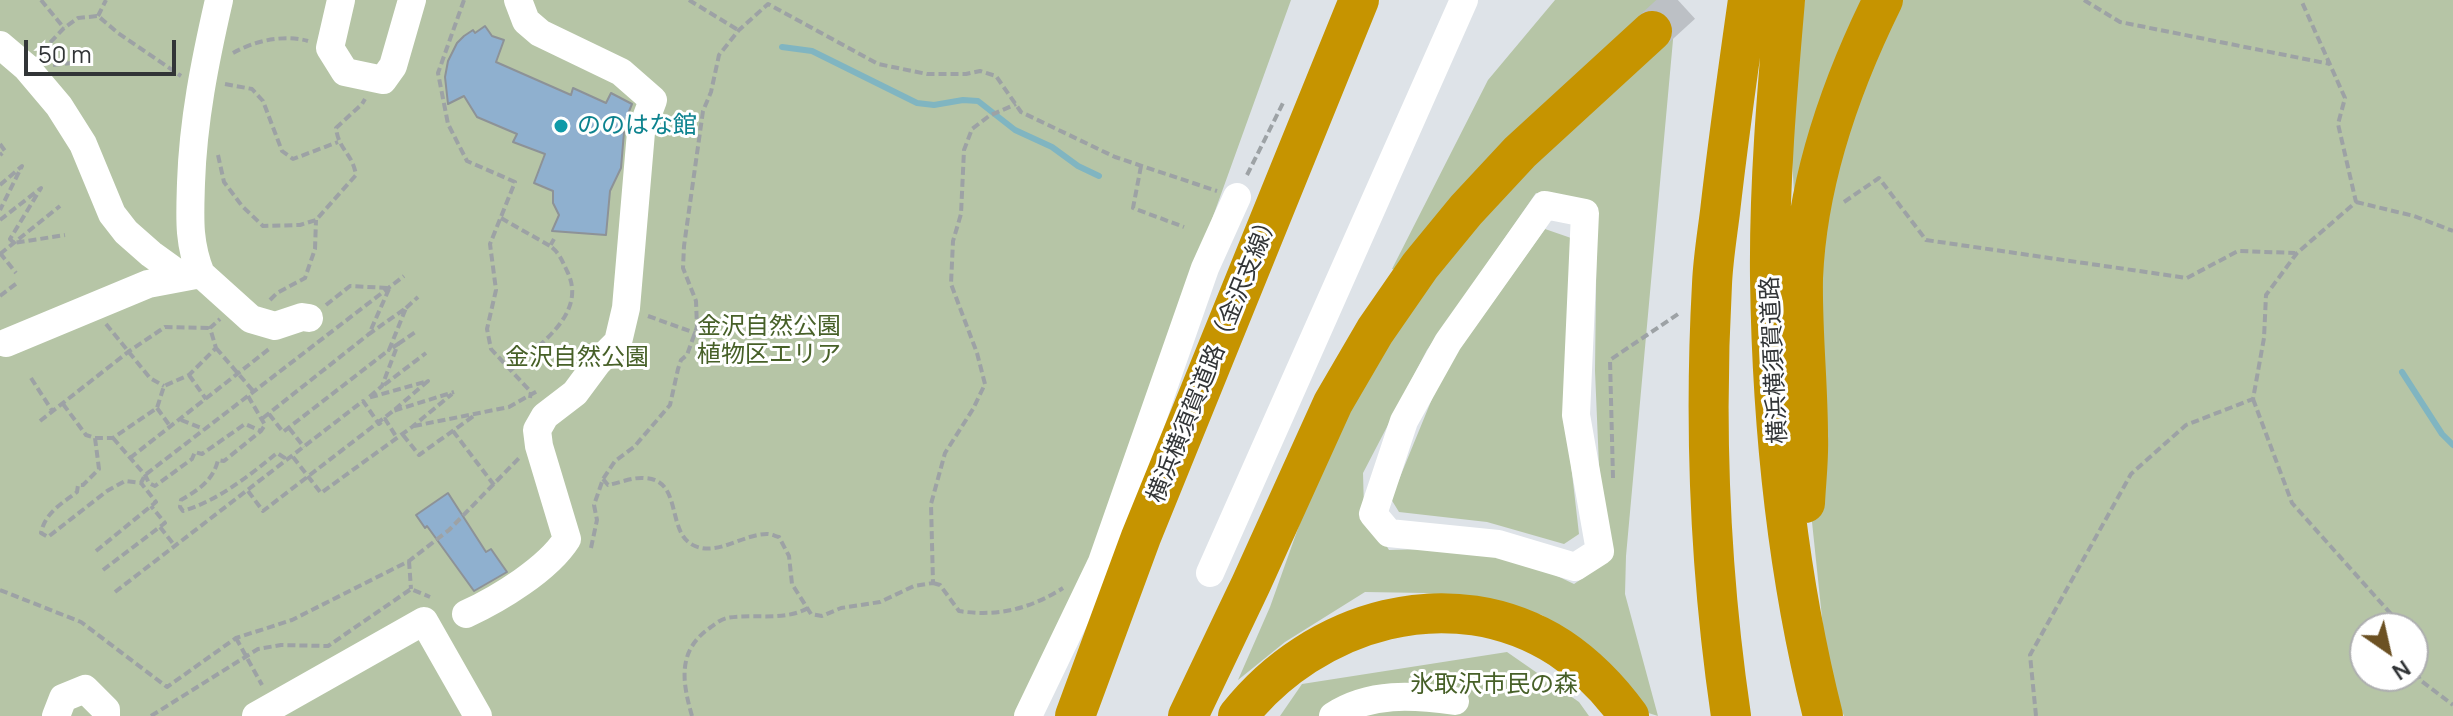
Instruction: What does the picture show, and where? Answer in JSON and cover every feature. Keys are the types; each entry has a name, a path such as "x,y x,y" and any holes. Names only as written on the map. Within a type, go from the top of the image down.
{"highway":[{"name":"横浜横須賀道路（金沢支線）","path":"1075,716 1141,537 1359,0"},
{"path":"1731,716 1720,642 1708,415 1712,282 1748,0"},
{"name":"横浜横須賀道路","path":"1785,0 1775,111 1770,277 1775,388 1784,497 1800,607 1823,716"},
{"path":"1800,607 1808,438 1803,279 1808,233 1817,180 1832,128 1856,61 1883,0"},
{"path":"1188,716 1333,403 1375,331 1420,266 1466,210 1520,152 1652,31"},
{"path":"1238,716 1257,692 1314,648 1356,628 1392,618 1449,612 1482,616 1520,629 1559,648 1608,688 1629,716"}],"lane":[{"path":"219,0 193,142 189,233 193,255 201,274 244,313 275,326 302,317 309,318"},
{"path":"341,0 330,48 345,72 383,80 393,66 412,0"},
{"path":"466,614 492,602 557,554 567,539 537,430 545,416 575,393 618,342 626,308 641,132 653,100 621,72 540,33 526,21 518,0"},
{"path":"1210,573 1464,0"},
{"path":"0,45 26,67 73,125 112,214 126,232 176,272 201,274"},
{"path":"1028,716 1102,562 1205,268 1237,197"},
{"path":"1545,205 1585,213 1576,415 1600,551 1575,567 1498,544 1389,533 1373,514 1404,421 1448,342 1545,205"},
{"path":"6,343 148,284 201,274"},
{"path":"264,711 424,621 478,716"},
{"path":"56,716 63,698 85,689 106,710 106,716"},
{"path":"1333,716 1355,704 1384,698 1421,696 1455,701"}],"path":[{"path":"41,0 64,28"},
{"path":"98,16 106,0"},
{"path":"464,0 438,73 448,124 467,161 515,182 490,244 496,290 487,329 491,349 531,392"},
{"path":"689,0 739,30"},
{"path":"2084,0 2120,22 2330,64"},
{"path":"2301,0 2345,98 2338,124 2356,202"},
{"path":"1102,562 1056,592 1020,610 993,614 959,611 940,585 933,583 914,586 880,602 841,608 822,616 811,614 792,584 789,556 779,537 767,534 704,549 685,540 678,528 672,497 657,480 642,478 608,485 603,479 615,461 634,447 670,405 681,360 687,355 695,333 698,316 696,301 683,268 684,246 703,111 711,92 719,55 739,30 768,4 878,64 927,74 980,71 996,76 1021,112 1115,157 1237,197 1289,89"},
{"path":"26,67 78,18 98,16 159,59 203,78 252,89 263,101 282,151 293,159 338,142"},
{"path":"203,78 224,58 246,45 293,36 330,48"},
{"path":"193,142 217,154 224,182 242,206 263,226 300,225 316,220 356,175 354,161 338,142 336,128 362,104 373,78"},
{"path":"933,583 931,504 945,453 985,384 977,353 951,284 953,241 961,214 964,150 972,129 989,116 1016,104"},
{"path":"0,144 5,151 0,155"},
{"path":"0,185 22,166 0,210"},
{"path":"1141,166 1133,208 1184,227"},
{"path":"1838,206 1879,178 1926,240 2187,278 2238,251 2297,253"},
{"path":"0,220 41,188 10,239 14,243"},
{"path":"2356,202 2414,216 2453,231"},
{"path":"2356,202 2297,253 2266,295 2264,338 2253,399 2292,503 2389,612"},
{"path":"16,273 0,253 60,206"},
{"path":"500,217 557,251 572,282 567,315 511,370"},
{"path":"40,421 165,327 210,328 244,313 305,278 315,249 316,220"},
{"path":"14,243 65,235"},
{"path":"550,246 554,239"},
{"path":"141,483 145,475 404,276"},
{"path":"0,296 17,283"},
{"path":"309,318 350,286 389,288"},
{"path":"369,334 389,288"},
{"path":"263,418 418,297"},
{"path":"389,350 406,308"},
{"path":"1613,486 1610,360 1683,311"},
{"path":"622,325 645,315 695,333"},
{"path":"103,320 150,378 164,386"},
{"path":"210,328 216,348 254,392"},
{"path":"269,414 283,432 417,331"},
{"path":"382,386 398,344"},
{"path":"130,458 274,346"},
{"path":"63,404 86,435 113,438 157,408 164,386 189,375 216,348"},
{"path":"248,491 263,511 379,424 428,381 368,398 426,353"},
{"path":"189,375 206,399"},
{"path":"31,378 53,412"},
{"path":"248,396 265,425 224,461 218,460 203,487 181,500 183,511 199,507 261,467 277,453 290,459 321,493 412,427 454,392 393,411"},
{"path":"528,406 531,392"},
{"path":"412,427 509,407 531,392"},
{"path":"2036,716 2030,655 2131,474 2186,425 2253,399"},
{"path":"115,592 363,401 379,424"},
{"path":"157,408 170,426"},
{"path":"385,419 419,455 477,413"},
{"path":"179,419 204,429"},
{"path":"113,438 149,483 155,486 192,459 195,452 202,454 245,424 261,431"},
{"path":"289,428 304,447"},
{"path":"453,431 494,485"},
{"path":"95,438 99,469 49,514 43,522 41,533 48,537 107,491 125,481 141,483 156,502 96,551"},
{"path":"0,590 81,622 167,687 236,638 292,620 409,561 449,530 518,461 521,447"},
{"path":"103,570 165,523 151,506"},
{"path":"160,527 175,546"},
{"path":"409,561 411,589"},
{"path":"411,589 466,614"},
{"path":"151,716 258,649 281,645 328,646 411,589"},
{"path":"692,716 684,666 700,634 725,618 798,614 808,608"},
{"path":"236,638 246,656 264,711"},
{"path":"2429,687 2453,705"}],"green space":[{"name":"金沢自然公園","path":"0,0 1291,0 1033,716 0,716"},
{"path":"1555,0 1658,0 1542,110 1402,271 1392,269 1488,80"},
{"path":"1805,0 2453,0 2453,716 1844,716 1828,675 1786,273 1794,192 1792,159"},
{"path":"1674,29 1625,594 1658,716 1642,711 1585,644 1542,615 1500,602 1425,593 1365,592 1285,642 1238,680 1270,607 1347,391 1497,191","holes":["1536,193 1597,209 1595,371 1599,466 1609,560 1574,584 1553,574 1468,548 1389,550 1364,510 1363,473 1427,350"]},
{"path":"1545,229 1571,238 1564,404 1579,534 1564,544 1487,522 1399,512 1391,499 1443,372"},
{"name":"氷取沢市民の森","path":"1507,652 1579,702 1589,716 1280,716 1302,684"}],"building":[{"name":"ののはな館","path":"485,26 492,36 504,40 496,62 571,95 573,88 606,103 611,93 632,104 621,131 624,132 621,168 610,191 606,235 552,231 559,215 553,203 553,191 534,183 545,154 513,142 517,134 477,117 464,96 448,104 445,77 448,61 464,36"},
{"path":"448,493 486,552 491,549 507,572 474,591 416,515"}],"waterway":[{"path":"782,47 812,51 917,103 934,105 978,101 1015,130 1052,147 1078,166 1099,176"},
{"path":"2402,372 2442,434 2453,445"}],"tunnel":[{"path":"1652,31 1686,0"}],"place":[{"name":"ののはな館","path":"561,126"}],"park label":[{"name":"金沢自然公園 植物区エリア","path":"769,341"}]}
